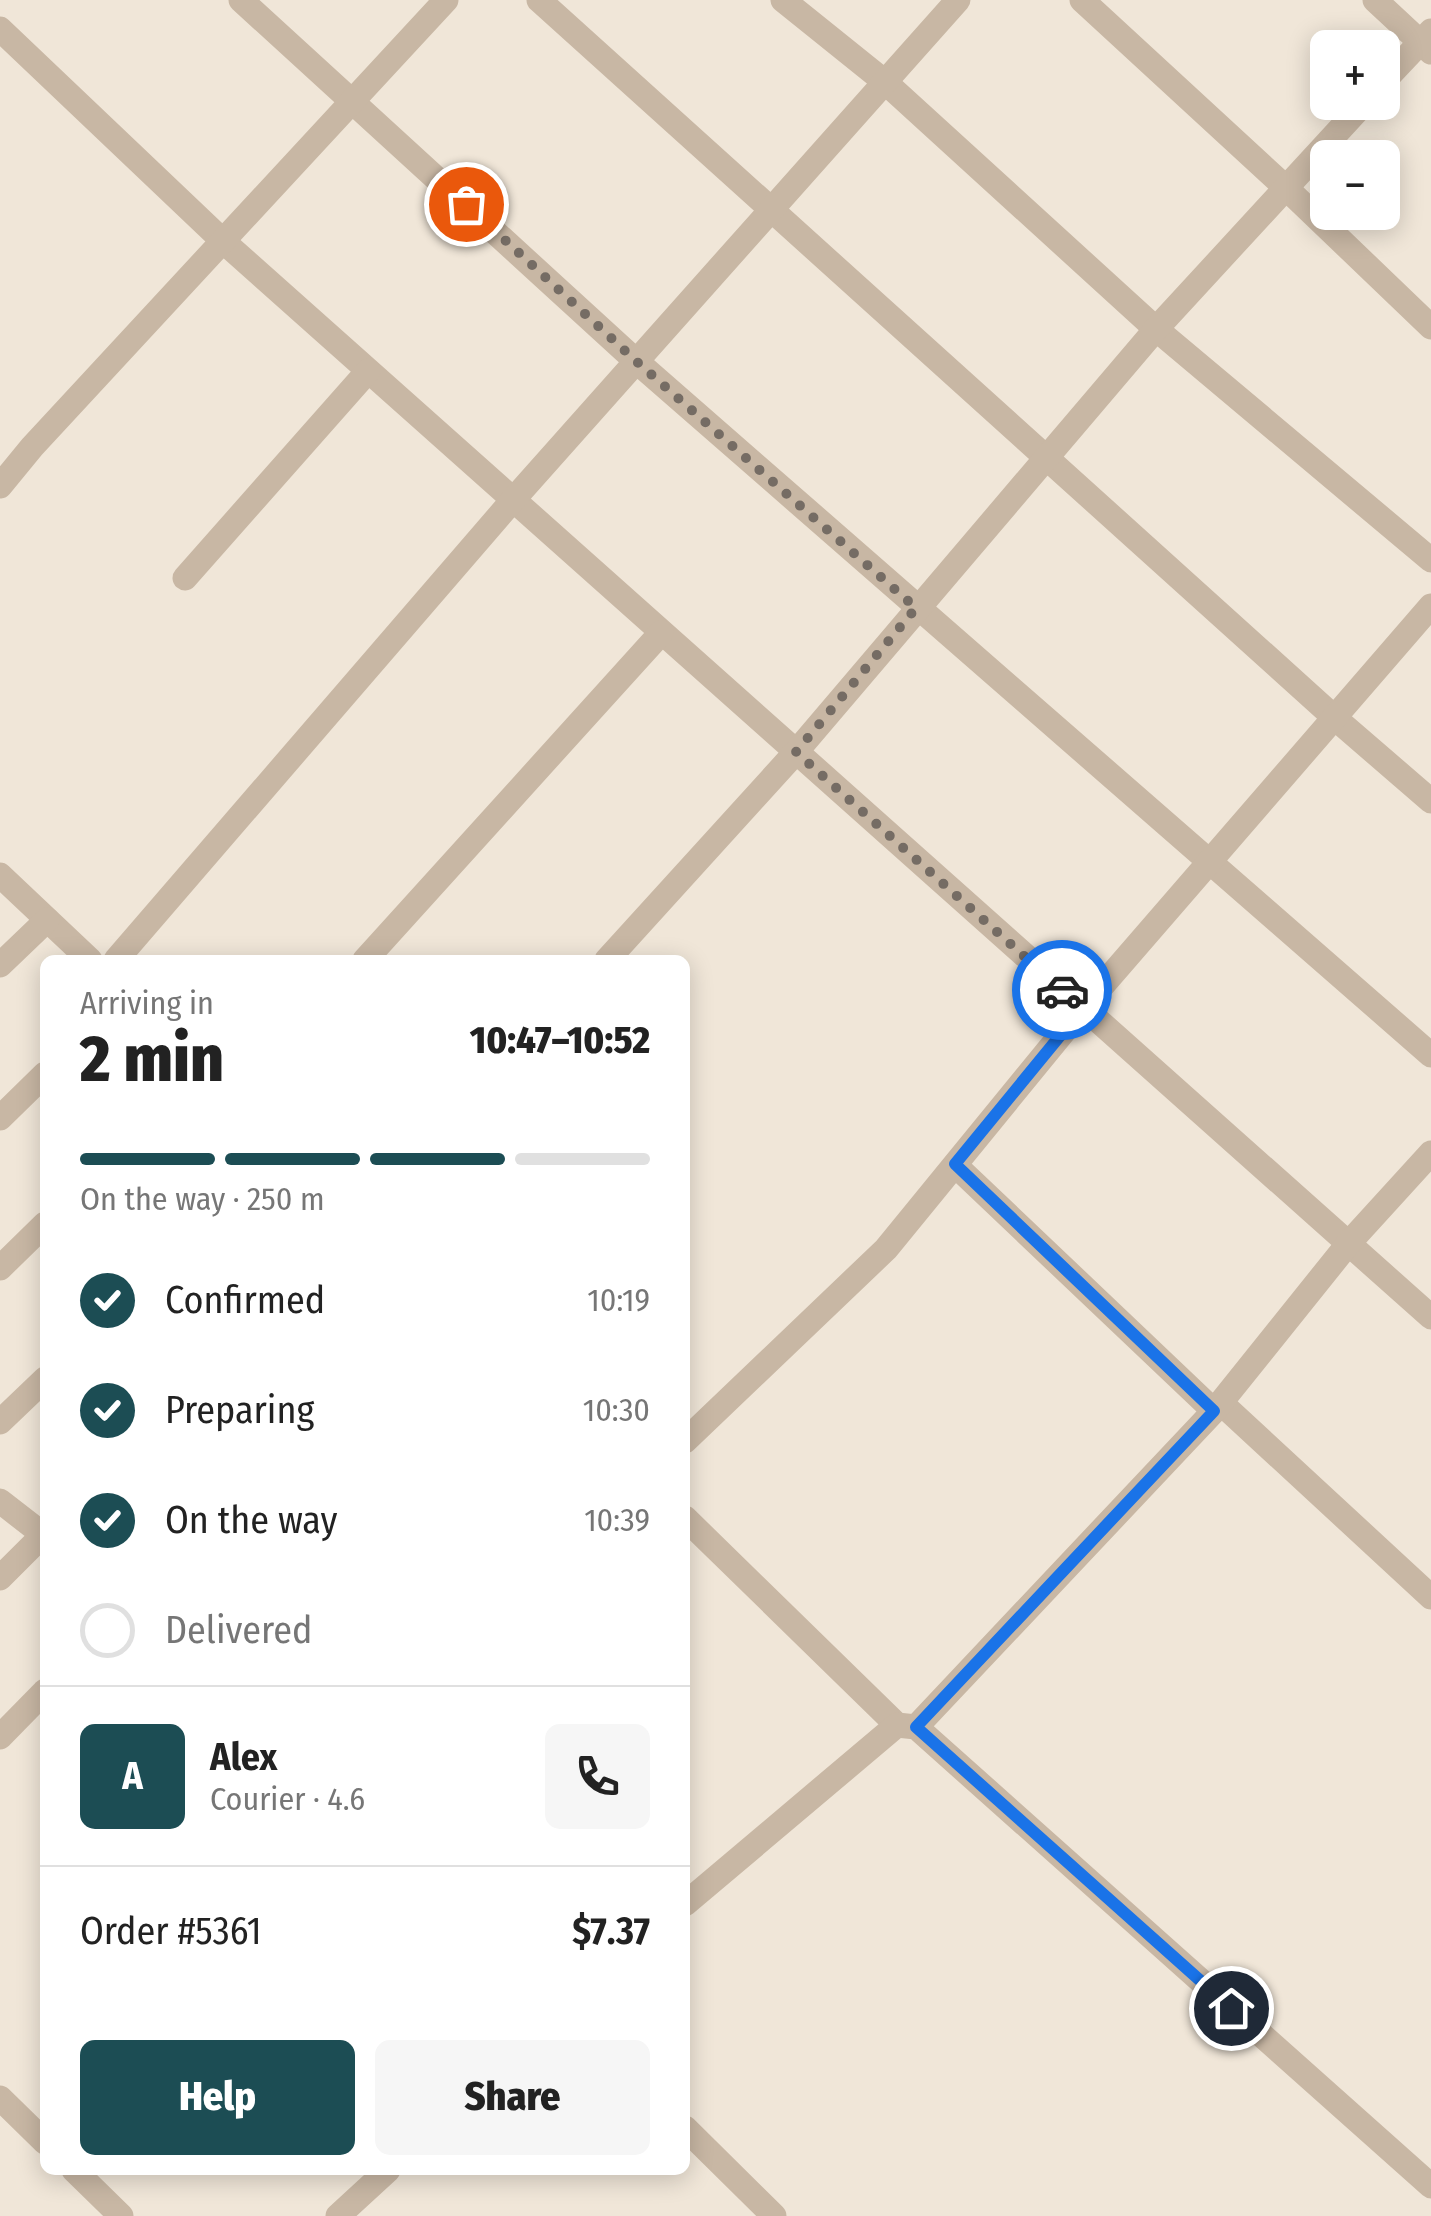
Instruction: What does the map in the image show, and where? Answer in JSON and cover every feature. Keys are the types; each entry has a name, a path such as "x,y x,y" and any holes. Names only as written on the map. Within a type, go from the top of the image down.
{"street":[{"path":"241,0 636,361 1431,1055"},
{"path":"0,486 446,0"},
{"path":"539,0 1431,801"},
{"path":"784,0 885,82 1156,329 1431,560"},
{"path":"120,955 512,501 958,0"},
{"path":"1082,0 1431,327"},
{"path":"1375,0 1428,42 1400,68"},
{"path":"0,29 224,242 368,372 1431,1317"},
{"path":"612,955 796,752 1156,329 1347,120"},
{"path":"186,578 368,372"},
{"path":"690,1436 886,1249 1082,1009 1431,606"},
{"path":"370,955 661,633"},
{"path":"0,875 85,955"},
{"path":"0,965 47,920"},
{"path":"0,1118 40,1079"},
{"path":"690,1900 906,1726 1218,1407 1348,1244 1431,1153"},
{"path":"955,1164 1431,1597"},
{"path":"0,1268 40,1229"},
{"path":"0,1422 40,1384"},
{"path":"0,1501 40,1531"},
{"path":"690,1523 906,1726 1431,2186"},
{"path":"0,1578 40,1538"},
{"path":"0,1737 40,1696"},
{"path":"0,2098 40,2137"},
{"path":"690,2133 774,2216"},
{"path":"79,2175 120,2216"},
{"path":"338,2216 383,2175"}],"way so far":[{"path":"466,204 636,361 916,608 796,752 1062,990"}],"route":[{"path":"1062,990 1082,1009 955,1164 1214,1411 916,1727 1231,2008"}]}
